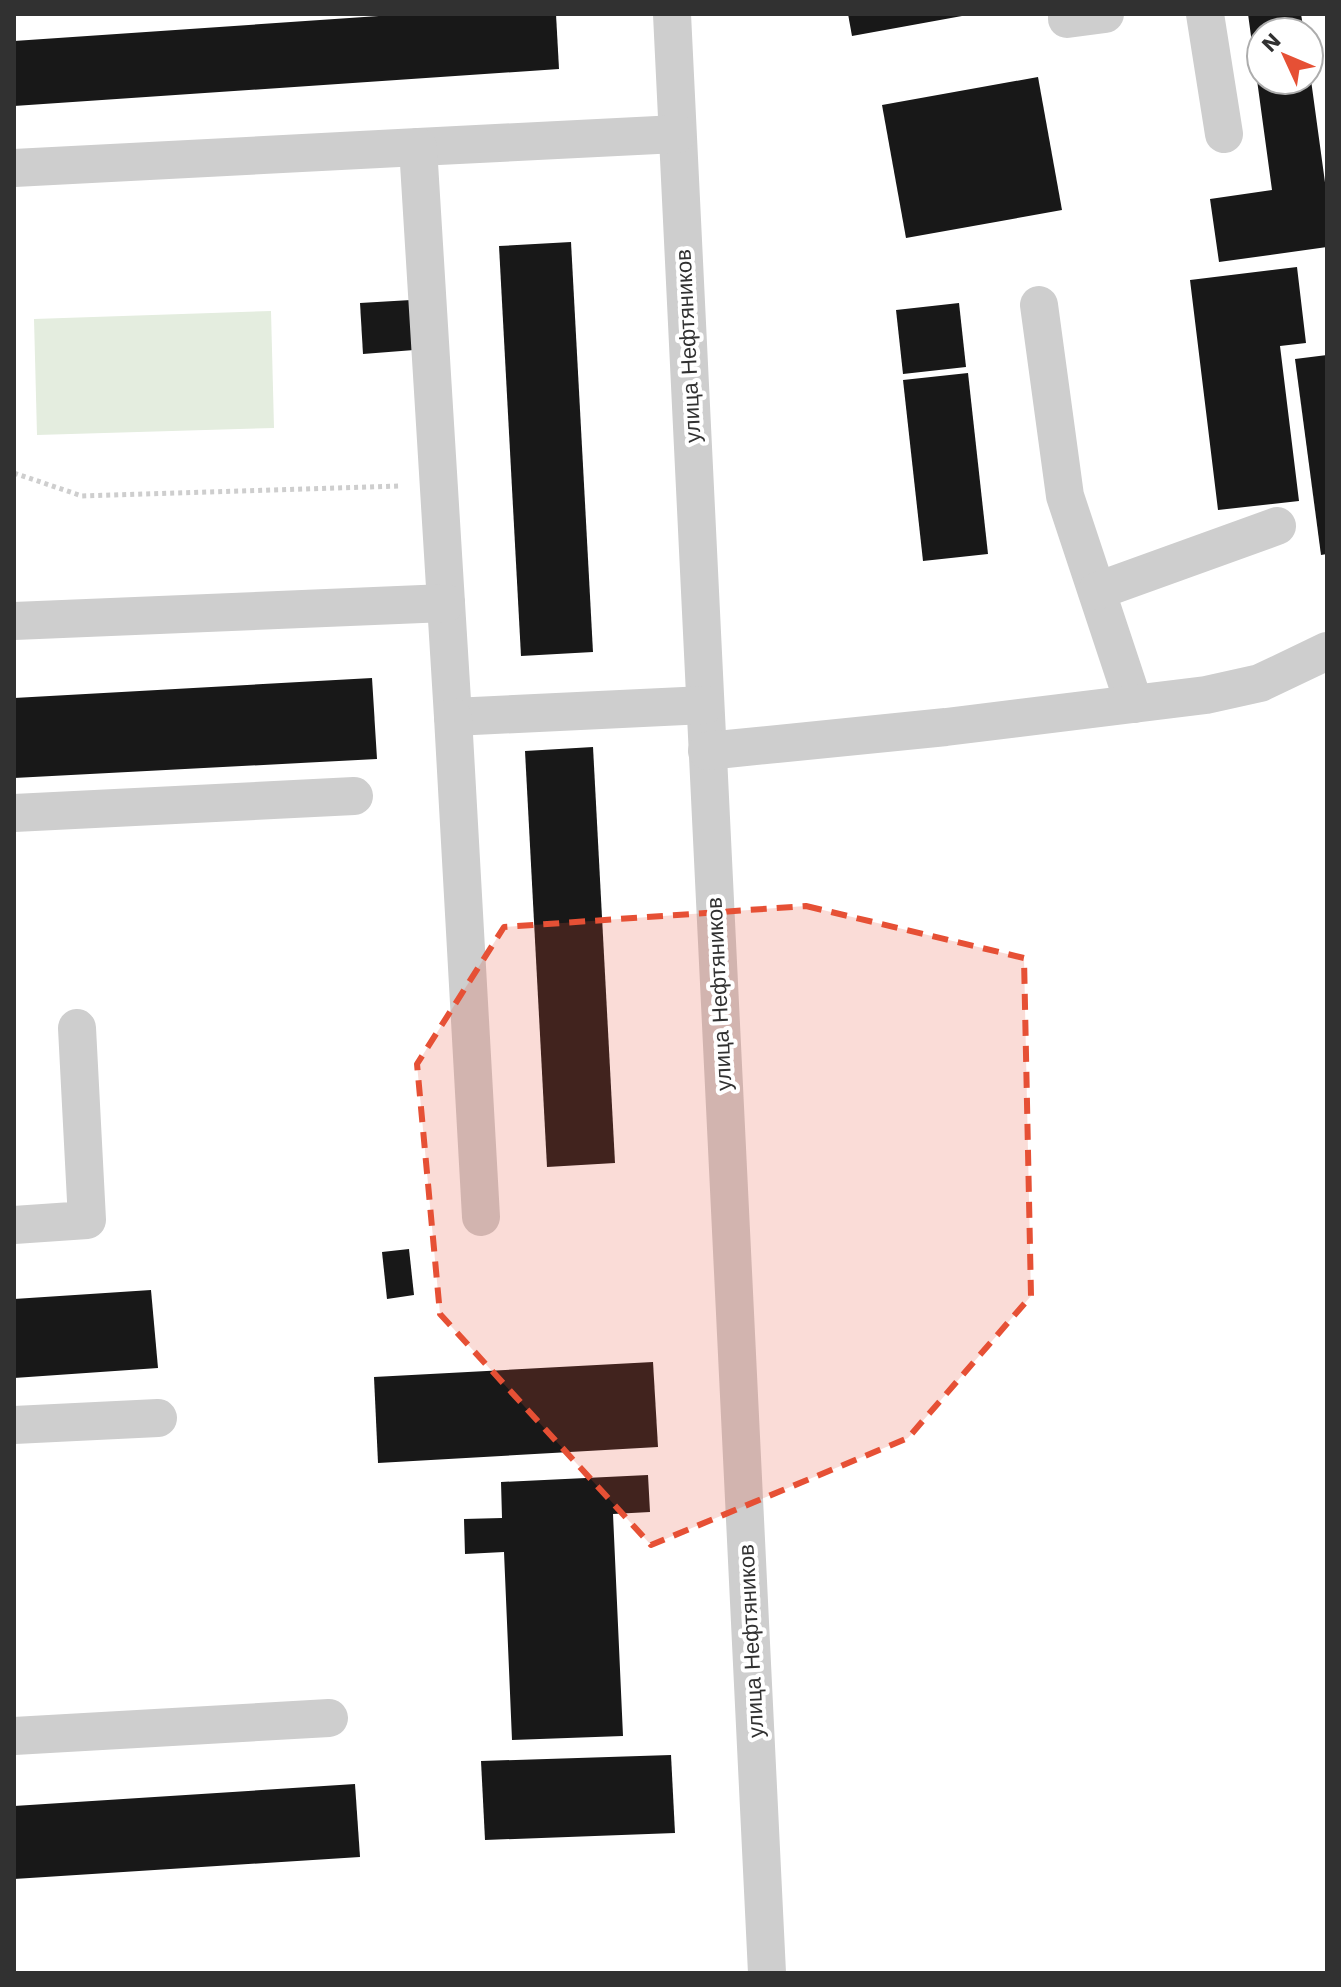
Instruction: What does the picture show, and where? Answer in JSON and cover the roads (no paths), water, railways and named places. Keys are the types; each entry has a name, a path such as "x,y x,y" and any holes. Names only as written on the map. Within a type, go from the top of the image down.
{"street":[{"name":"улица Нефтяников","path":"672,14 767,1973"},
{"path":"1067,14 1067,19 1105,14"},
{"path":"1205,14 1224,134"},
{"path":"14,168 677,134"},
{"path":"418,147 481,1217"},
{"path":"1039,305 1065,496 1134,704"},
{"path":"1097,591 1277,526"},
{"path":"14,621 446,603"},
{"path":"1206,695 1260,683 1327,651"},
{"path":"707,751 946,727 1327,681"},
{"path":"453,717 705,705"},
{"path":"14,813 354,796"},
{"path":"14,1225 87,1220 77,1028"},
{"path":"14,1425 158,1418"},
{"path":"14,1736 329,1718"}]}
